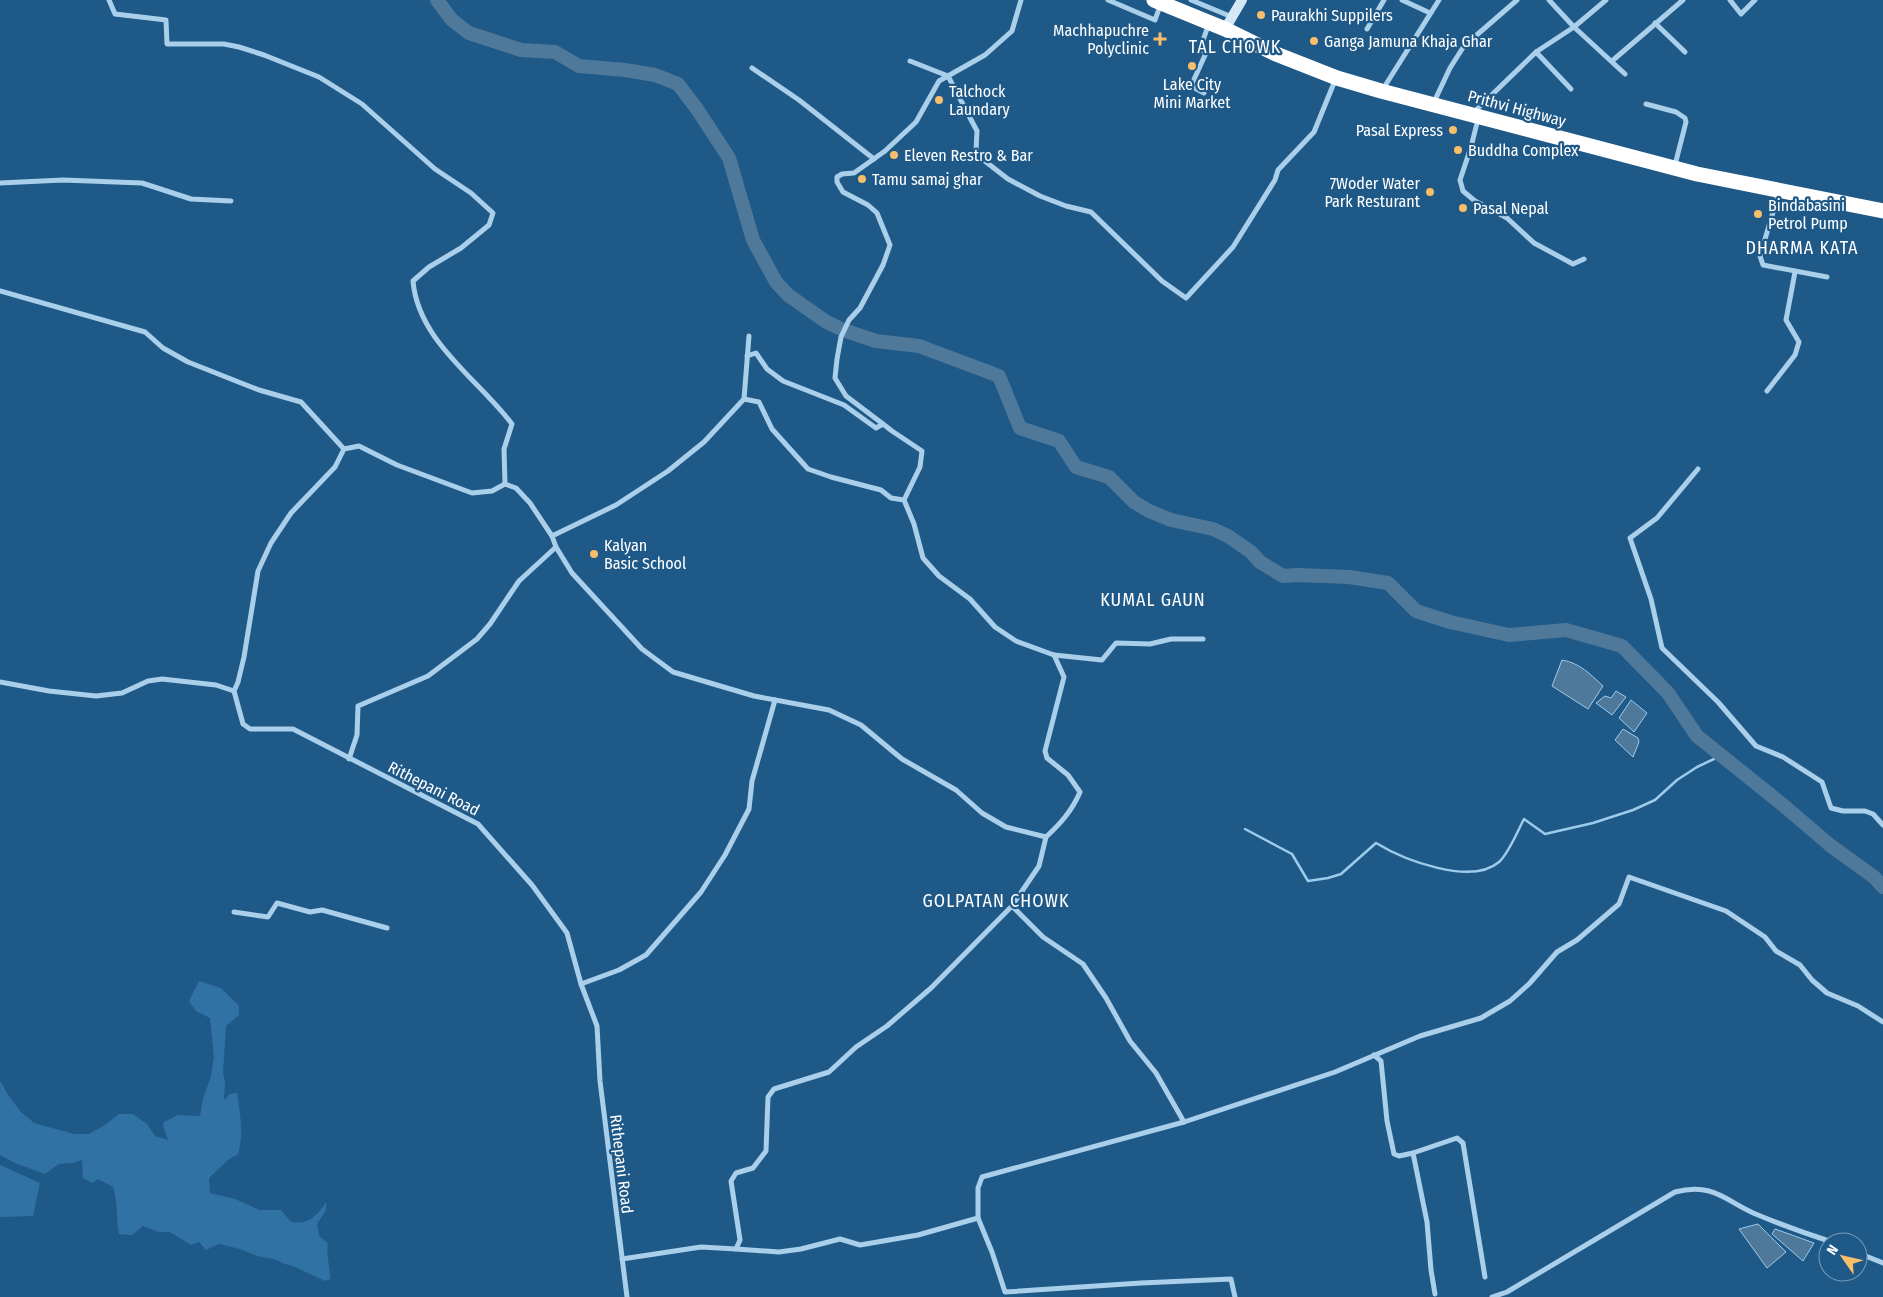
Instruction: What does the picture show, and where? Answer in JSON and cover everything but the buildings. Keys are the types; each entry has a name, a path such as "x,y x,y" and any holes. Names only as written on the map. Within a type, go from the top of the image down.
{"highway":[{"name":"Prithvi Highway","path":"1158,1 1209,23 1229,23 1276,54 1337,78 1381,91 1674,168 1883,211"}],"main road":[{"path":"1229,23 1242,0"}],"street":[{"path":"109,0 115,14 166,20 167,44 224,44 239,47 264,54 319,78 362,104 436,170 470,193 493,213 489,225 460,248 429,267 412,281 414,297 429,328 448,355 497,405 512,424 504,449 506,484"},
{"path":"1021,0 1012,30 985,54 939,81 916,122 874,159 854,173 842,174 837,177 836,182 843,192 868,205 877,214 890,245 883,265 860,308 849,320 841,337 835,378 846,396 892,432 922,451 920,467 904,500 914,524 923,558 939,576 970,599 995,627 1016,641 1054,656 1102,660 1116,643 1150,644 1171,639 1203,639"},
{"path":"1108,0 1155,20 1158,1"},
{"path":"1191,0 1229,23"},
{"path":"1367,28 1384,0"},
{"path":"1402,0 1430,13"},
{"path":"1381,91 1439,0"},
{"path":"1433,105 1450,68 1464,46 1517,0"},
{"path":"1549,0 1574,27 1625,74"},
{"path":"1584,259 1573,264 1534,243 1507,218 1475,201 1463,191 1460,180 1471,147 1475,115 1536,52 1574,27 1606,0"},
{"path":"1612,61 1655,22 1683,0"},
{"path":"1730,0 1741,14 1755,0"},
{"path":"1655,22 1685,52"},
{"path":"1204,93 1191,86 1206,53 1200,49 1209,23"},
{"path":"1536,52 1571,89"},
{"path":"910,61 948,76 977,131 977,155 1008,179 1040,196 1066,206 1091,212 1162,281 1186,298 1233,247 1275,180 1278,170 1314,132 1337,78"},
{"path":"752,68 799,100 874,159"},
{"path":"1646,104 1676,112 1685,118 1686,122 1674,168"},
{"path":"0,182 64,180 142,183 191,199 231,202"},
{"path":"1779,191 1760,256 1764,265 1828,277"},
{"path":"1767,391 1795,355 1798,348 1799,342 1786,320 1795,272"},
{"path":"0,291 145,332 163,348 188,362 259,390 301,402 344,449"},
{"path":"552,536 616,506 668,471 704,442 744,399 749,336"},
{"path":"747,356 756,353 767,369 783,381 844,405 876,428 883,424"},
{"path":"744,399 759,402 772,429 808,469 831,478 880,490 891,498 904,500"},
{"path":"344,449 359,446 397,464 472,493 492,492 506,484"},
{"path":"0,682 49,691 96,696 122,693 148,681 162,679 216,685 234,691 244,657 258,571 271,543 291,513 335,467 344,449"},
{"path":"1698,469 1657,518 1630,538 1651,599 1662,648 1718,702 1756,746 1783,758 1822,782 1831,808 1843,812 1865,811 1873,814 1883,826"},
{"path":"506,484 516,488 530,503 552,536 556,547 572,573 642,649 673,672 754,696 829,710 860,725 902,759 956,790 982,813 1006,827 1046,837"},
{"path":"349,759 358,735 358,706 428,676 477,639 490,624 518,582 556,547"},
{"path":"736,1249 740,1240 731,1181 736,1173 753,1168 766,1151 768,1097 774,1089 829,1072 856,1047 887,1026 930,988 1012,906 1039,866 1046,837 1074,806 1080,792 1068,775 1047,758 1045,751 1064,677 1054,656"},
{"name":"Rithepani Road","path":"234,691 243,724 250,729 293,730 478,824 532,884 567,933 581,984 597,1026 601,1097 627,1297"},
{"path":"581,984 619,970 646,955 702,892 725,856 749,809 752,781 775,700"},
{"path":"1235,1297 1231,1279 1005,1292 978,1218 978,1188 982,1178 1184,1122 1335,1072 1420,1036 1481,1018 1510,1002 1558,952 1577,940 1619,904 1629,876 1726,911 1765,937 1776,951 1800,965 1812,980 1827,993 1858,1006 1883,1022"},
{"path":"234,912 268,917 277,903 310,912 322,910 387,928"},
{"path":"1012,906 1043,937 1084,964 1130,1041 1156,1073 1184,1122"},
{"path":"1374,1055 1381,1061 1387,1121 1394,1154 1399,1156 1413,1153 1457,1138 1462,1143 1484,1277"},
{"path":"1413,1153 1427,1222 1435,1294"},
{"path":"1492,1297 1507,1292 1675,1192 1688,1189 1714,1192 1756,1214 1818,1237"},
{"path":"622,1259 701,1247 779,1252 801,1249 840,1239 860,1245 918,1235 978,1218"},
{"path":"1868,1257 1883,1263"}],"shaded area":[{"path":"1562,660 1579,666 1603,686 1588,709 1552,686"},
{"path":"1616,691 1626,697 1612,715 1596,703 1605,696 1611,698"},
{"path":"1631,700 1647,713 1634,732 1619,718"},
{"path":"1623,729 1638,738 1639,742 1633,757 1615,740"},
{"path":"199,981 221,988 239,1006 239,1015 226,1026 223,1072 225,1082 224,1100 230,1094 237,1093 241,1124 240,1146 238,1154 228,1160 209,1178 210,1193 235,1199 260,1210 281,1210 291,1222 297,1223 308,1221 326,1202 326,1210 317,1224 319,1236 328,1243 330,1279 325,1281 274,1259 257,1256 240,1249 219,1244 206,1250 199,1242 191,1245 170,1232 159,1232 143,1226 132,1235 119,1234 116,1198 113,1187 98,1179 92,1183 83,1178 82,1160 59,1164 45,1174 15,1163 0,1155 0,1082 21,1112 34,1123 74,1134 89,1134 119,1114 133,1114 147,1124 155,1136 168,1140 163,1126 164,1122 178,1115 200,1116 214,1057 210,1018 196,1011 189,1001"},
{"path":"0,1165 40,1183 33,1216 0,1217"},
{"path":"1758,1224 1786,1252 1767,1268 1739,1229"},
{"path":"1775,1229 1814,1243 1803,1261 1772,1234"}],"waterway":[{"path":"437,0 452,20 469,33 521,50 555,52 579,66 655,75 678,84 729,158 753,240 776,282 788,295 825,321 843,330 876,341 919,346 999,376 1020,428 1059,441 1076,467 1109,477 1134,502 1149,511 1171,520 1213,529 1228,536 1251,552 1260,562 1283,576 1349,577 1388,583 1416,611 1450,622 1509,635 1566,630 1622,646 1668,693 1697,736 1831,846 1874,877 1883,887"},
{"path":"1245,829 1292,854 1308,881 1341,874 1376,843 1403,857 1420,863 1455,871 1472,872 1487,869 1503,858 1524,819 1545,834 1593,823 1633,810 1655,800 1677,780 1716,758 1736,767"}],"place":[{"name":"Paurakhi Suppilers","path":"1261,15"},
{"name":"Machhapuchre Polyclinic","path":"1160,39"},
{"name":"Ganga Jamuna Khaja Ghar","path":"1314,41"},
{"name":"Lake City Mini Market","path":"1192,66"},
{"name":"Talchock Laundary","path":"939,100"},
{"name":"Pasal Express","path":"1453,130"},
{"name":"Buddha Complex","path":"1458,150"},
{"name":"Eleven Restro & Bar","path":"894,155"},
{"name":"Tamu samaj ghar","path":"862,179"},
{"name":"7Woder Water Park Resturant","path":"1430,192"},
{"name":"Pasal Nepal","path":"1463,208"},
{"name":"Bindabasini Petrol Pump","path":"1758,214"},
{"name":"Kalyan Basic School","path":"594,554"}],"district":[{"name":"TAL CHOWK","path":"1235,47"},
{"name":"DHARMA KATA","path":"1802,248"},
{"name":"KUMAL GAUN","path":"1153,600"},
{"name":"GOLPATAN CHOWK","path":"996,901"}]}
